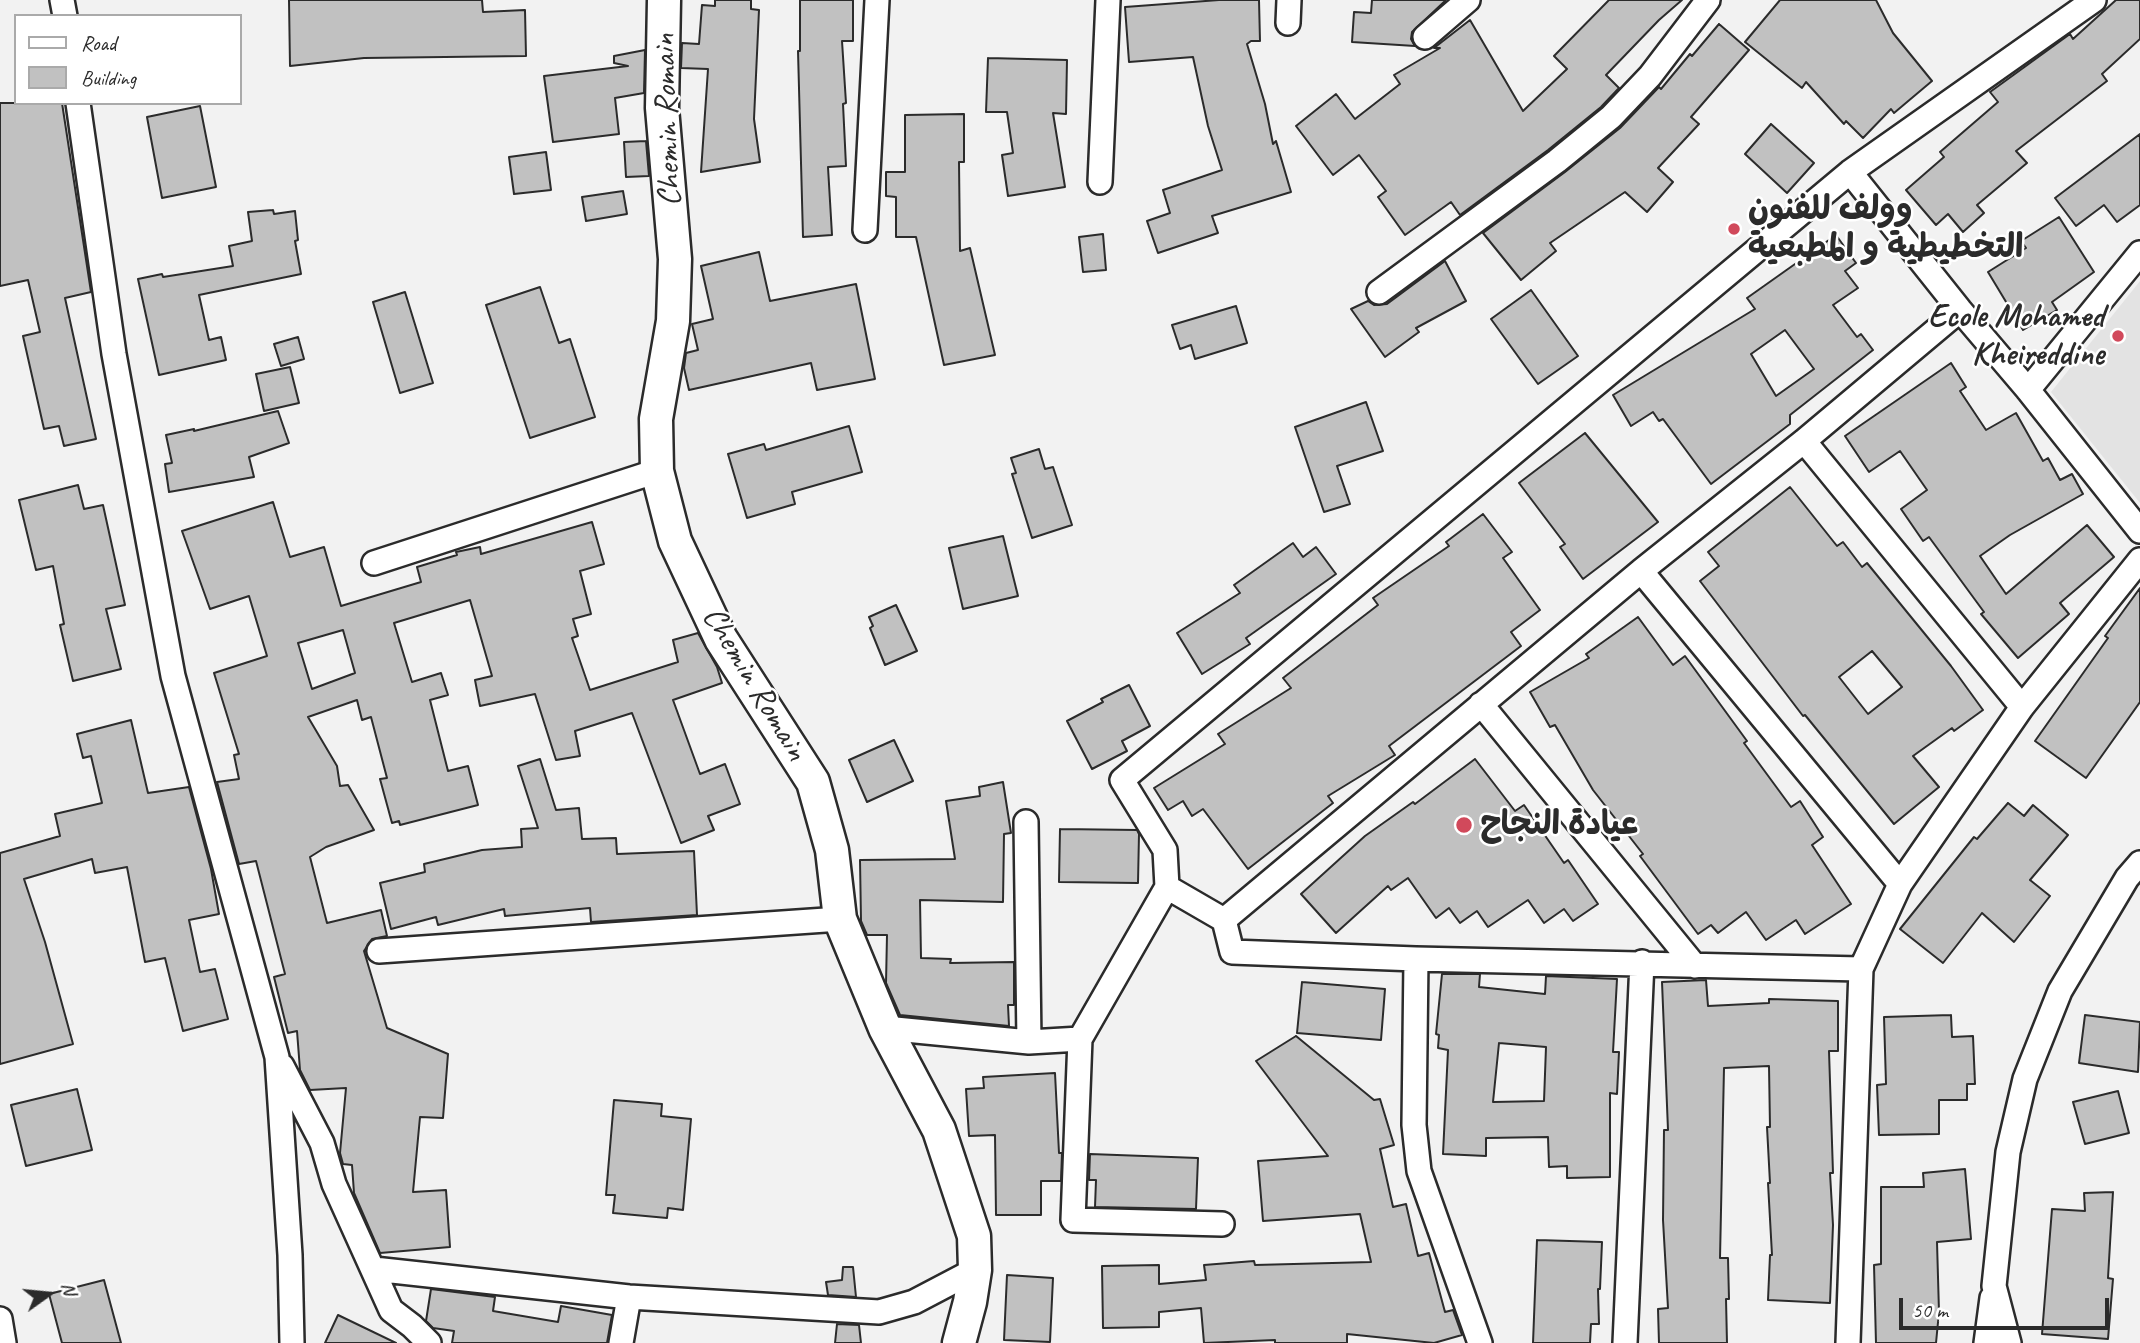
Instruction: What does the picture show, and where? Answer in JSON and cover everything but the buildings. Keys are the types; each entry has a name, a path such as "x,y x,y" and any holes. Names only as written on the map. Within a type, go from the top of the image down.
{"street":[{"name":"Chemin Romain","path":"664,0 662,108 675,259 673,321 656,419 657,471 676,541 721,639 813,782 832,850 840,919 885,1028 939,1130 974,1236 975,1270 959,1343"},
{"path":"864,230 877,0"},
{"path":"1100,182 1108,0"},
{"path":"1425,37 1468,0"},
{"path":"1379,292 1546,169 1611,117 1650,76 1707,0"},
{"path":"1222,1224 1073,1220 1080,1039 1167,887 1165,850 1122,780 1850,172 2094,0"},
{"path":"78,105 114,354 173,676 277,1057 290,1255 292,1343"},
{"path":"1850,172 2140,531"},
{"path":"2028,390 2140,253"},
{"path":"1224,920 1481,704 1804,442 1960,310"},
{"path":"1804,442 2022,707"},
{"path":"374,564 657,471"},
{"path":"1848,1343 1861,969 1900,884 2022,707 2140,560"},
{"path":"1641,572 1900,884"},
{"path":"1481,704 1695,966"},
{"path":"1027,822 1029,1042"},
{"path":"1986,1343 2008,1152 2025,1079 2060,991 2127,878 2140,863"},
{"path":"1167,887 1224,920 1232,951 1416,960 1642,962 1695,966 1861,969"},
{"path":"379,951 840,919"},
{"path":"1416,960 1414,1125 1419,1171 1480,1343"},
{"path":"1625,1343 1642,962"},
{"path":"885,1028 1029,1042 1080,1039"},
{"path":"277,1057 322,1143 334,1184 391,1310 429,1343"},
{"path":"374,1269 629,1297 879,1312 914,1302 975,1270"},
{"path":"1994,1286 2009,1343"},
{"path":"621,1343 629,1297"},
{"path":"0,1319 4,1343"}],"shaded area":[{"name":"Ecole Mohamed Kheireddine","path":"2140,281 2140,503 2051,392"}],"place":[{"name":"وولف للفنون التخطيطية و المطبعية","path":"1734,229"},
{"name":"Ecole Mohamed Kheireddine","path":"2118,336"},
{"name":"عيادة النجاح","path":"1464,825"}]}
